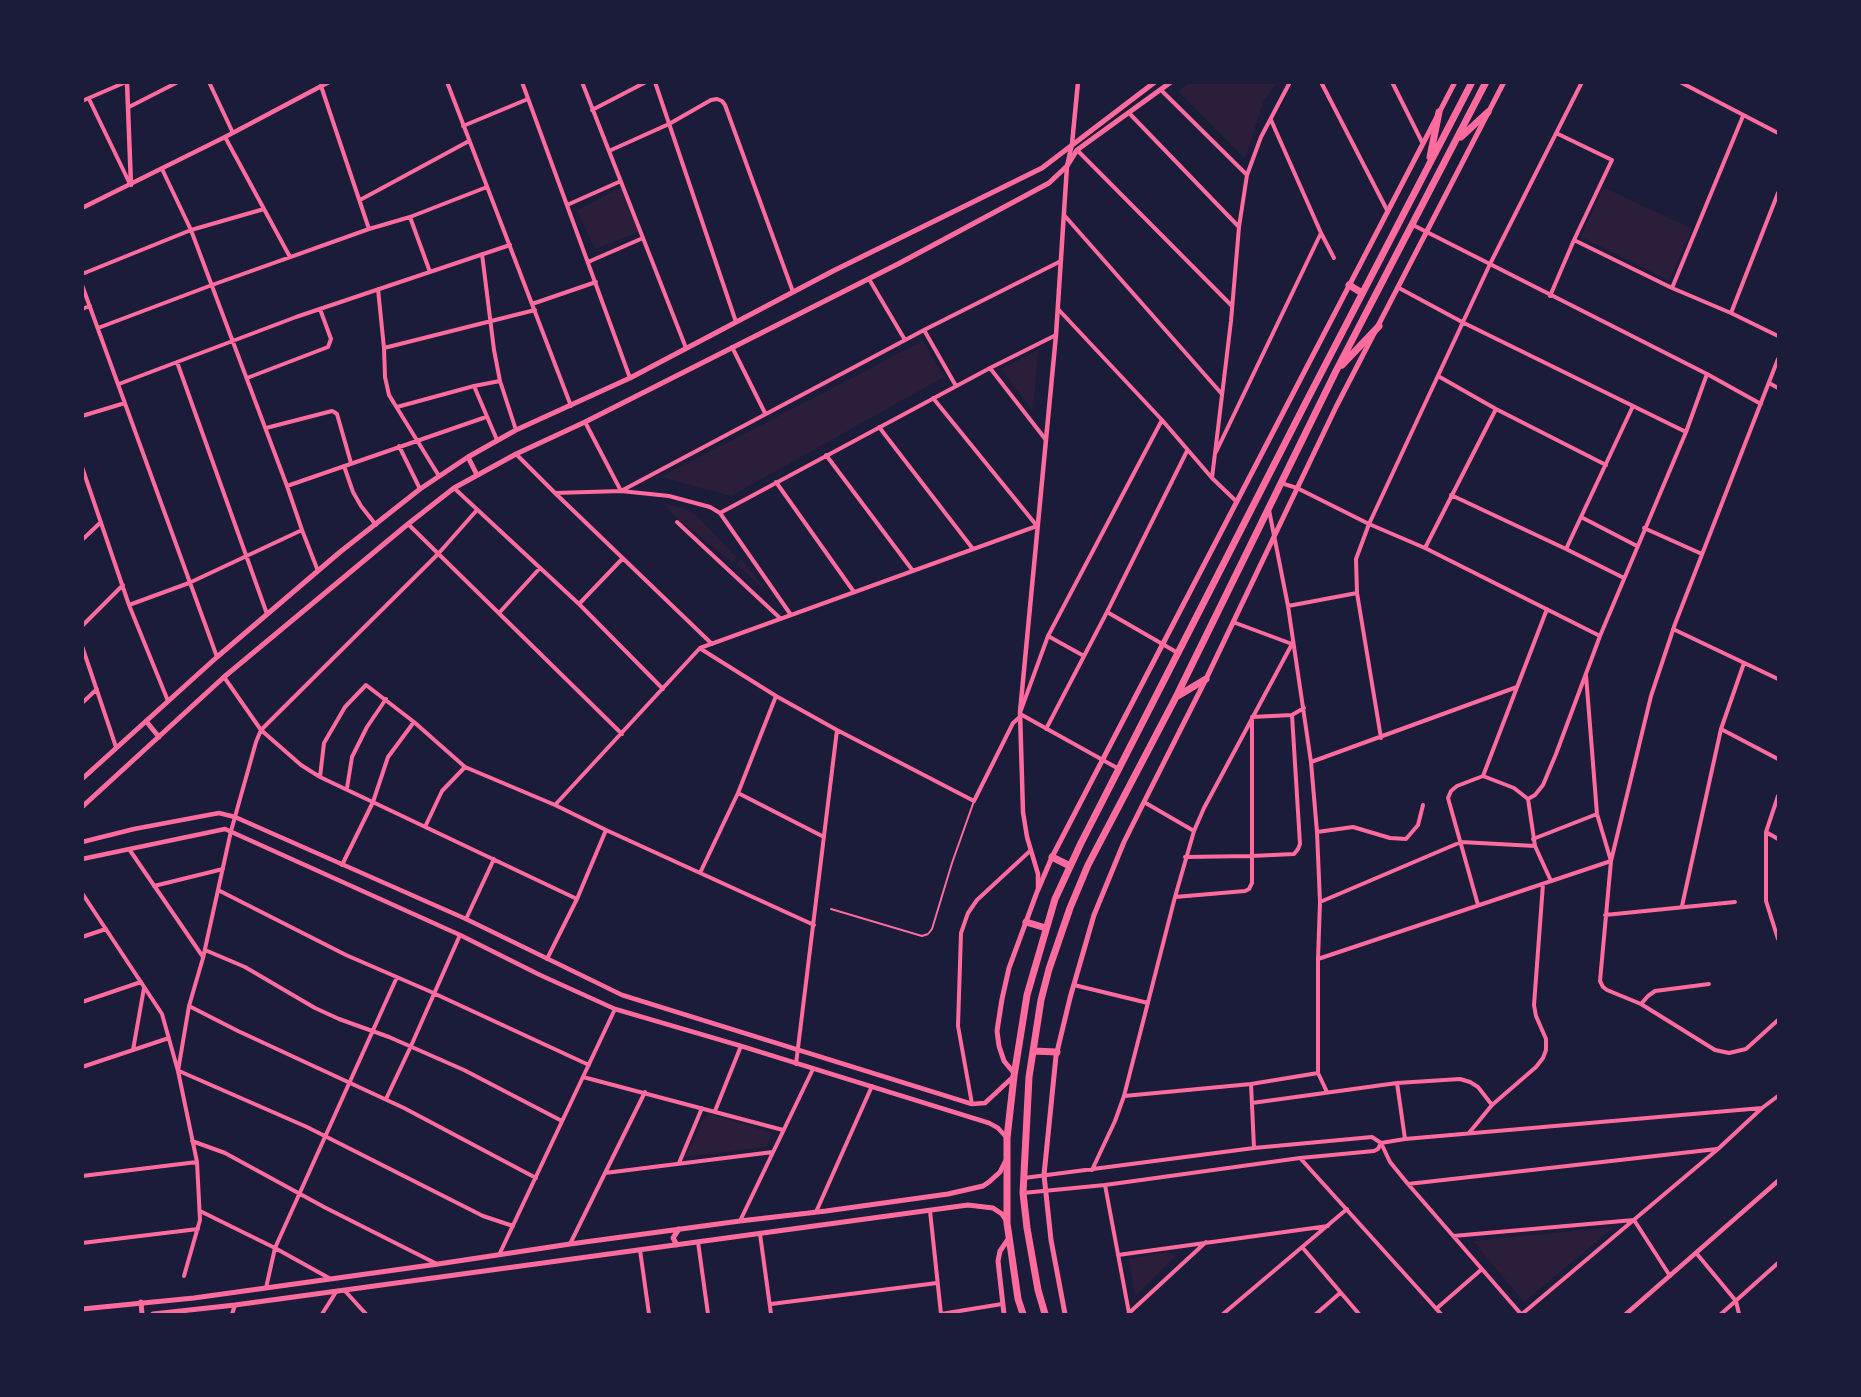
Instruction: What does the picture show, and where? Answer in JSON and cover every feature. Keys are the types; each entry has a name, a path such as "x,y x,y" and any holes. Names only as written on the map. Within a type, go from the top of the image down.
{"highway":[{"path":"1023,1314 1018,1299 1007,1223 1007,1138 1027,995 1046,928 1063,881 1472,82"},
{"path":"1045,1314 1038,1290 1023,1193 1029,1077 1041,1000 1049,969 1078,887 1176,697 1336,371 1486,82"},
{"path":"1428,167 1439,112"},
{"path":"1456,141 1488,112"},
{"path":"1349,285 1362,293"},
{"path":"1336,371 1380,326"},
{"path":"1176,697 1206,679"},
{"path":"1052,857 1088,865"},
{"path":"1063,881 1071,882 1078,887"},
{"path":"1026,922 1046,928"},
{"path":"1033,1051 1057,1052"}],"main road":[{"path":"83,777 217,657 318,571 420,489 468,457 516,430 630,378 793,292 1042,168 1155,82"},
{"path":"82,807 224,677 454,488 516,454 585,422 869,279 1049,183 1067,166 1077,150 1171,82"},
{"path":"1014,1075 1001,1054 997,1031 1009,968 1052,857 1455,82"},
{"path":"1065,1314 1044,1191 1044,1175 1057,1052 1094,915 1143,802 1206,679 1336,407 1380,326 1504,82"},
{"path":"468,457 477,475"},
{"path":"146,721 159,736"},
{"path":"82,1309 194,1298 570,1244 948,1194 983,1185 995,1177 1007,1158"},
{"path":"153,1314 336,1292 968,1205 984,1206 999,1212 1007,1223"},
{"path":"826,1211 830,1218 826,1225"},
{"path":"677,1245 674,1238 679,1229"},
{"path":"1004,1314 998,1261 1002,1246 1009,1238"},
{"path":"141,1302 142,1314"}],"street":[{"path":"82,101 127,82 131,185"},
{"path":"129,107 178,82"},
{"path":"208,82 233,133"},
{"path":"82,208 233,133 328,82"},
{"path":"447,82 571,406"},
{"path":"522,82 630,378"},
{"path":"582,82 686,348"},
{"path":"592,110 646,82"},
{"path":"655,82 736,322"},
{"path":"1037,892 1038,874 1023,812 1021,714 1056,335 1067,166 1072,144 1078,82"},
{"path":"1212,478 1246,175 1261,137 1290,82"},
{"path":"1321,82 1388,213"},
{"path":"1392,82 1424,144"},
{"path":"1381,738 1357,593 1356,559 1369,524 1490,264 1582,82"},
{"path":"1680,82 1779,133"},
{"path":"321,86 369,229"},
{"path":"1161,90 1246,175"},
{"path":"89,99 131,185"},
{"path":"463,126 528,99"},
{"path":"609,151 669,124 711,100 720,100 725,105 793,292"},
{"path":"1129,113 1239,227"},
{"path":"1672,288 1743,116"},
{"path":"1270,119 1334,258"},
{"path":"1550,296 1612,160 1556,133"},
{"path":"225,137 290,257"},
{"path":"360,200 469,141"},
{"path":"1077,150 1232,307"},
{"path":"162,169 212,285 318,571"},
{"path":"567,205 621,181"},
{"path":"98,328 290,257 410,217 487,187"},
{"path":"1731,313 1779,193"},
{"path":"82,274 190,230 264,209"},
{"path":"1064,215 1221,394"},
{"path":"410,217 430,272"},
{"path":"1412,225 1707,374 1761,404"},
{"path":"1214,456 1321,233"},
{"path":"588,262 643,238"},
{"path":"1574,240 1672,288 1779,336"},
{"path":"118,384 320,309 510,245"},
{"path":"482,254 500,381 516,430"},
{"path":"621,490 924,330 1061,261"},
{"path":"869,279 906,340"},
{"path":"532,304 596,282"},
{"path":"82,285 217,657"},
{"path":"1399,288 1686,432"},
{"path":"378,289 388,394 439,476"},
{"path":"82,309 90,306"},
{"path":"247,378 328,346 331,339 320,309"},
{"path":"1057,309 1162,420 1212,478 1237,502"},
{"path":"384,348 535,310"},
{"path":"924,330 956,386"},
{"path":"720,513 933,398 1056,335"},
{"path":"732,347 765,413"},
{"path":"1779,359 1673,629 1652,696 1611,861 1600,981 1603,987 1641,1004 1715,1050 1729,1053 1746,1049 1779,1020"},
{"path":"177,362 267,614"},
{"path":"990,368 1046,440"},
{"path":"1528,799 1535,795 1543,785 1600,636 1686,432 1707,374"},
{"path":"1438,376 1496,409 1606,465"},
{"path":"397,407 500,381"},
{"path":"1769,383 1779,388"},
{"path":"474,386 497,440"},
{"path":"933,398 1037,526"},
{"path":"82,416 125,403"},
{"path":"1566,549 1633,406"},
{"path":"1425,548 1496,409"},
{"path":"266,428 332,411 337,414 351,463"},
{"path":"287,486 486,417"},
{"path":"700,648 776,696 837,730 975,801 1013,723 1021,714 1048,636 1162,420"},
{"path":"585,422 621,490"},
{"path":"879,427 973,549"},
{"path":"399,446 420,489"},
{"path":"1046,729 1187,451"},
{"path":"516,454 712,644"},
{"path":"826,455 913,571"},
{"path":"344,466 353,492 376,525"},
{"path":"82,467 129,604 168,701"},
{"path":"776,482 854,592"},
{"path":"1281,483 1297,488 1369,524 1425,548 1600,636"},
{"path":"454,488 579,604 663,689"},
{"path":"555,493 621,490 669,496 710,507 720,513 791,615"},
{"path":"1451,495 1624,578"},
{"path":"178,1071 189,1006 205,950 231,831 261,730 438,554 477,510"},
{"path":"1269,510 1288,606 1311,762 1320,902 1318,1073 1327,1092"},
{"path":"1581,517 1637,546"},
{"path":"82,540 101,522"},
{"path":"677,522 781,619"},
{"path":"408,524 622,734"},
{"path":"555,805 700,648 1037,526"},
{"path":"1644,528 1702,554"},
{"path":"129,604 189,583 302,530"},
{"path":"579,604 623,558"},
{"path":"499,613 540,568"},
{"path":"82,626 123,585"},
{"path":"1288,606 1357,593"},
{"path":"1483,776 1547,609"},
{"path":"1107,612 1178,653"},
{"path":"1233,622 1292,644"},
{"path":"1673,629 1779,679"},
{"path":"1048,636 1084,656"},
{"path":"1092,1170 1124,1096 1185,857 1194,831 1204,808 1292,644"},
{"path":"82,646 117,748"},
{"path":"1682,906 1721,729 1744,663"},
{"path":"1586,675 1597,814 1611,861"},
{"path":"224,677 261,730 301,765 320,777 577,899"},
{"path":"320,777 324,743 345,707 366,685 414,722 465,767 555,805 814,925"},
{"path":"1311,762 1518,687"},
{"path":"82,703 97,689"},
{"path":"700,873 738,793 776,696"},
{"path":"347,788 352,757 367,727 386,699"},
{"path":"1252,717 1292,715 1304,708"},
{"path":"1021,714 1119,769"},
{"path":"1185,857 1294,854 1298,849 1300,844 1292,715"},
{"path":"1175,897 1245,891 1252,884 1252,717"},
{"path":"342,865 374,802 388,757 414,722"},
{"path":"1721,729 1779,759"},
{"path":"796,1064 837,730"},
{"path":"425,826 442,791 465,767"},
{"path":"1478,905 1448,798 1457,786 1483,776 1514,788 1528,799 1535,846 1551,881"},
{"path":"738,793 824,837"},
{"path":"1779,796 1766,832 1766,901 1779,939"},
{"path":"1143,802 1194,831"},
{"path":"1317,832 1353,827 1390,838 1406,839 1418,825 1423,805"},
{"path":"82,842 134,829 219,813 235,817 466,920 622,995 972,1104 985,1103 1014,1075"},
{"path":"1533,838 1597,814"},
{"path":"82,859 225,829 460,935 615,1009 989,1123 998,1128 1007,1138"},
{"path":"547,959 577,899 606,830"},
{"path":"1766,832 1779,839"},
{"path":"1320,902 1461,842 1535,846"},
{"path":"129,849 203,958"},
{"path":"972,1104 958,1026 961,933 968,913 977,900 1031,850"},
{"path":"466,920 494,859"},
{"path":"1318,959 1611,861"},
{"path":"154,886 223,869"},
{"path":"1468,1134 1492,1105 1536,1067 1546,1050 1546,1040 1534,1005 1543,884"},
{"path":"218,890 346,955 589,1065"},
{"path":"82,893 162,1014 178,1071 196,1162 200,1211 198,1229 184,1276"},
{"path":"1605,915 1735,902"},
{"path":"82,937 106,929"},
{"path":"386,1099 460,935"},
{"path":"205,950 245,967 315,1008 464,1070 562,1121"},
{"path":"266,1288 275,1248 397,977"},
{"path":"82,1002 141,982"},
{"path":"1641,1004 1655,991 1709,984"},
{"path":"1074,985 1148,1003"},
{"path":"133,1050 144,987"},
{"path":"189,1006 386,1099 536,1178"},
{"path":"499,1255 615,1009"},
{"path":"82,1067 169,1038"},
{"path":"715,1111 741,1046"},
{"path":"740,1221 813,1069"},
{"path":"178,1071 326,1136 473,1211 513,1226"},
{"path":"1124,1096 1251,1084 1318,1073"},
{"path":"583,1077 783,1130"},
{"path":"1252,1103 1397,1083 1461,1079 1478,1087 1492,1105"},
{"path":"1397,1083 1405,1139"},
{"path":"1251,1084 1254,1148"},
{"path":"815,1213 872,1086"},
{"path":"570,1244 645,1092"},
{"path":"1023,1178 1254,1148 1372,1137 1381,1143 1390,1162 1408,1184 1522,1314 1718,1149 1762,1108 1779,1096"},
{"path":"678,1164 702,1108"},
{"path":"1381,1143 1762,1108"},
{"path":"192,1140 225,1153 438,1264"},
{"path":"1023,1193 1105,1185 1300,1158 1374,1152 1381,1143"},
{"path":"1408,1184 1718,1149"},
{"path":"605,1173 773,1152"},
{"path":"1300,1158 1441,1314"},
{"path":"82,1176 196,1162"},
{"path":"1626,1314 1779,1181"},
{"path":"1105,1185 1128,1314"},
{"path":"1223,1314 1347,1209"},
{"path":"200,1211 329,1278"},
{"path":"930,1211 941,1314 1002,1304"},
{"path":"1453,1236 1634,1220"},
{"path":"1634,1220 1670,1276"},
{"path":"1118,1255 1328,1226"},
{"path":"82,1243 198,1229"},
{"path":"760,1234 771,1314"},
{"path":"1128,1314 1207,1241"},
{"path":"698,1242 708,1314"},
{"path":"1302,1247 1359,1314"},
{"path":"640,1250 649,1314"},
{"path":"1697,1254 1736,1301 1739,1314"},
{"path":"1721,1314 1779,1263"},
{"path":"1436,1309 1482,1269"},
{"path":"771,1304 937,1283"},
{"path":"344,1290 366,1314"},
{"path":"322,1314 336,1292"},
{"path":"1316,1314 1340,1293"},
{"path":"232,1314 235,1305"}],"lane":[{"path":"831,909 922,936 928,934 932,929 952,863 975,801"}],"shaded area":[{"path":"1190,82 1277,83 1264,100 1245,159 1178,91"},
{"path":"622,187 639,232 595,249 577,210"},
{"path":"1603,187 1692,229 1669,281 1581,237"},
{"path":"923,341 944,377 731,496 661,477"},
{"path":"1038,350 1033,411 1001,369"},
{"path":"663,503 682,508 697,516 737,558 732,562 676,518"},
{"path":"741,559 767,592 736,564"},
{"path":"707,1113 773,1133 766,1147 685,1157"},
{"path":"1614,1227 1524,1302 1473,1241"},
{"path":"1167,1252 1175,1256 1135,1296 1129,1259"}]}
